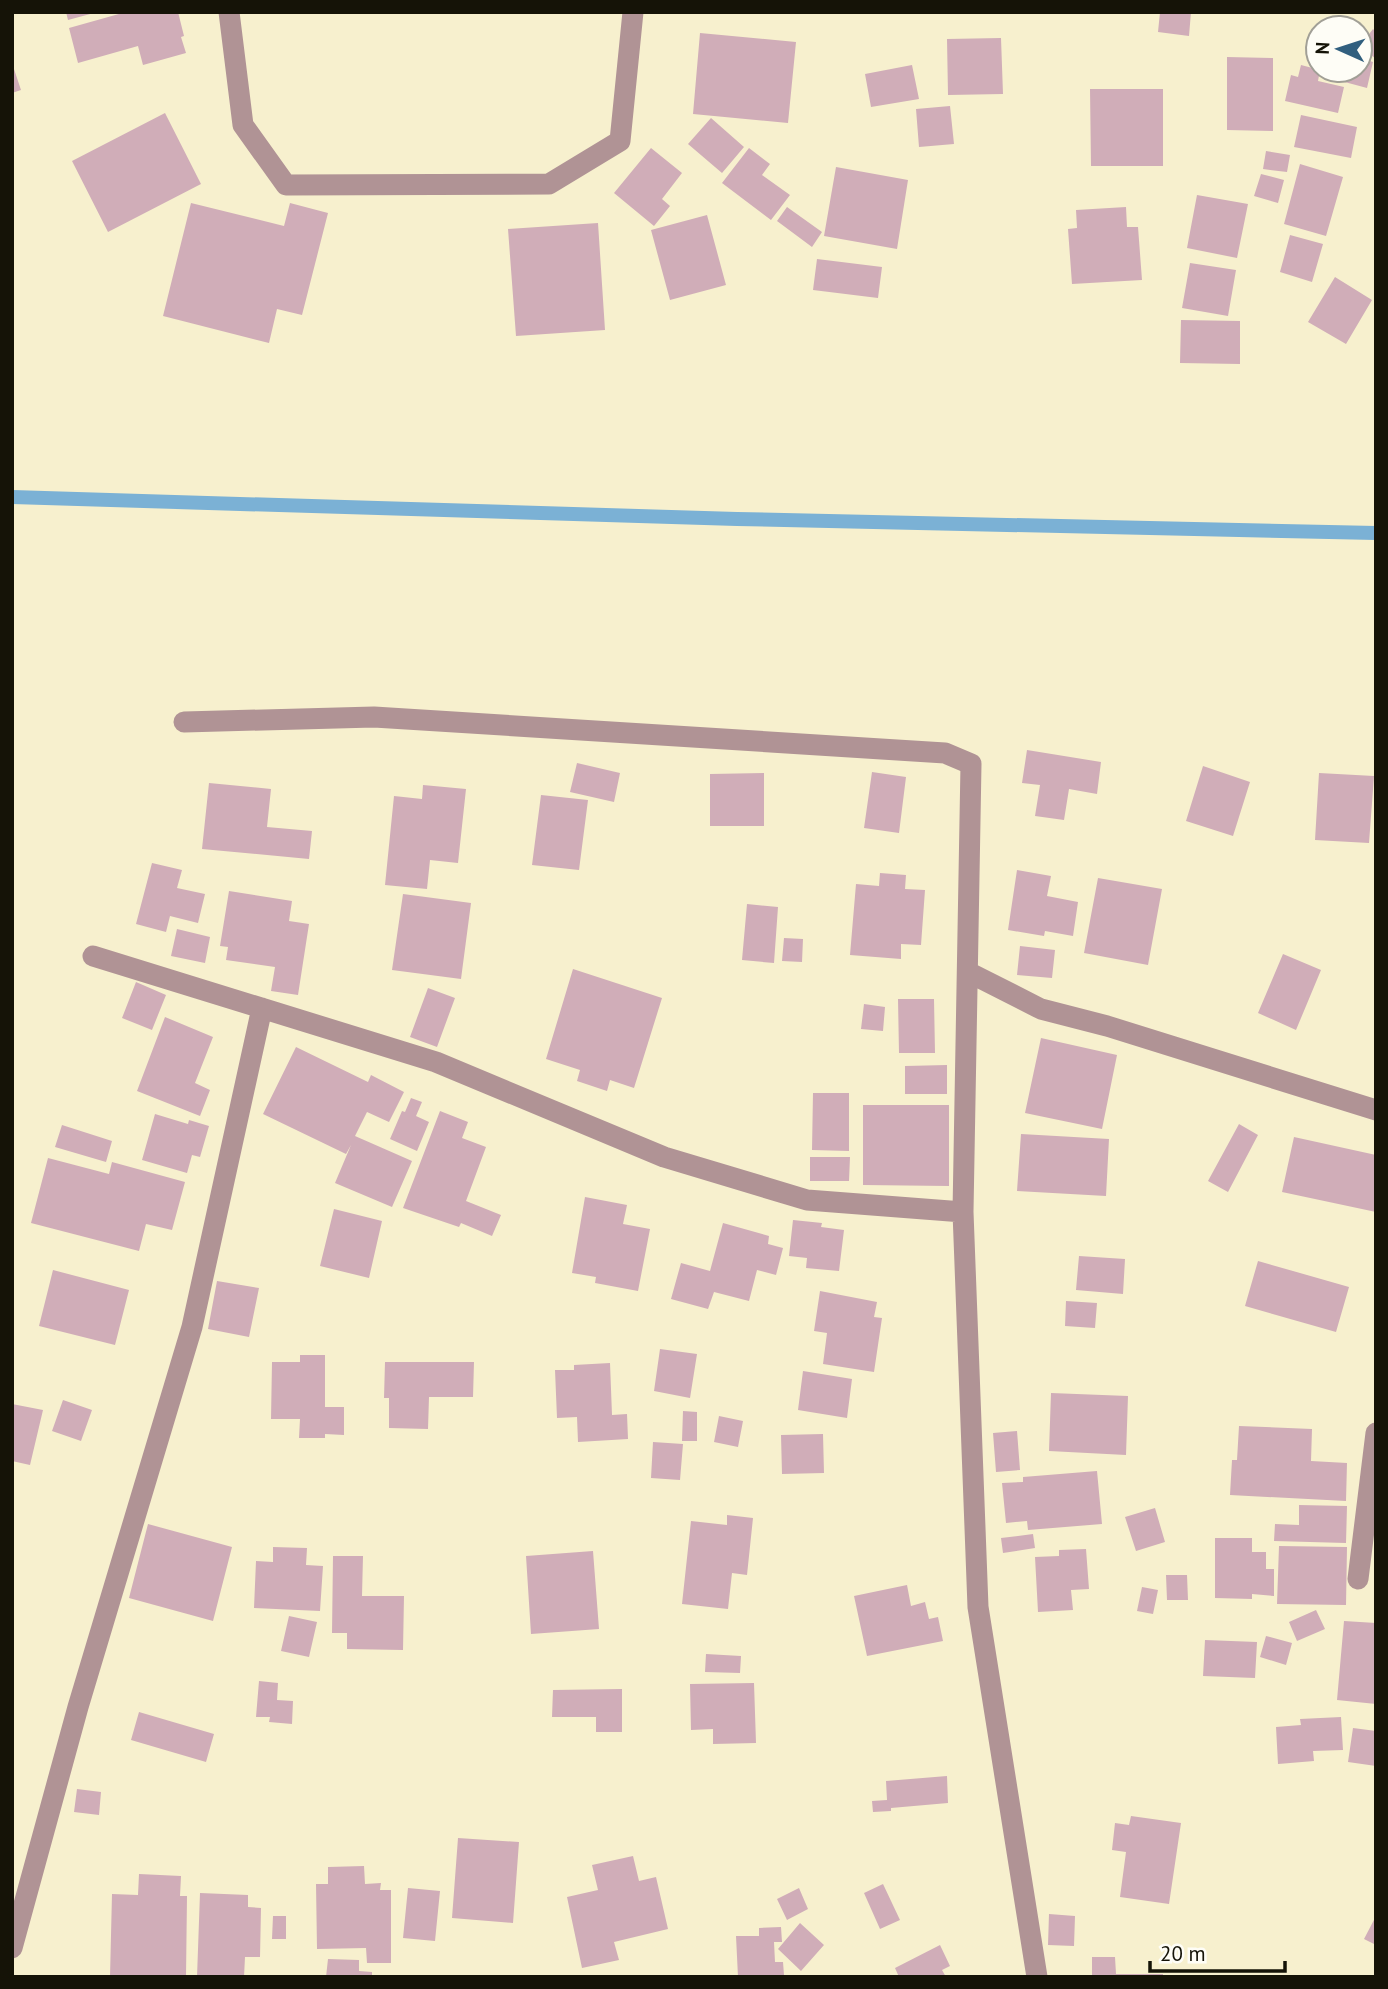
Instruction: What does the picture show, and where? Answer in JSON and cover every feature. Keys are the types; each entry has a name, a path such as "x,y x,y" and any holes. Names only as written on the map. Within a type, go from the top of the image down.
{"street":[{"path":"229,12 243,125 286,185 549,184 620,141 634,12"},
{"path":"184,722 374,717 945,753 971,764 963,1212 978,1606 1037,1977"},
{"path":"93,956 436,1062 664,1157 807,1200 963,1212"},
{"path":"968,972 1041,1009 1107,1026 1376,1110"},
{"path":"12,1948 78,1707 191,1327 262,1008"},
{"path":"1358,1578 1376,1433"}],"building":[{"path":"66,12 93,12 94,13 68,20"},
{"path":"126,12 178,12 186,53 143,65 138,46 78,63 69,28"},
{"path":"1160,12 1191,12 1189,36 1158,32"},
{"path":"1374,30 1376,32 1376,59 1374,57"},
{"path":"700,33 796,42 788,123 693,114"},
{"path":"1001,38 1003,94 948,95 947,39"},
{"path":"1227,57 1273,58 1273,131 1227,130"},
{"path":"12,63 21,90 12,93"},
{"path":"912,65 919,99 871,107 865,74"},
{"path":"1301,65 1304,66 1304,84 1344,87 1338,113 1285,101 1291,75 1298,77"},
{"path":"1352,84 1368,84 1367,88"},
{"path":"1090,89 1163,89 1163,166 1091,166"},
{"path":"950,106 954,144 919,147 916,109"},
{"path":"165,113 201,184 108,232 72,161"},
{"path":"1301,115 1357,127 1351,158 1294,147"},
{"path":"711,118 744,147 722,173 688,144"},
{"path":"651,148 682,173 662,199 670,206 654,226 614,193"},
{"path":"749,148 770,164 762,175 790,195 771,220 722,183"},
{"path":"1266,151 1290,155 1287,172 1263,169"},
{"path":"1300,164 1343,177 1326,236 1284,224"},
{"path":"836,167 908,180 897,249 824,236"},
{"path":"1261,174 1284,180 1278,203 1254,196"},
{"path":"1197,195 1248,204 1237,258 1187,248"},
{"path":"191,203 284,226 290,203 328,213 302,315 277,309 269,343 163,316"},
{"path":"787,207 822,232 812,247 777,221"},
{"path":"1126,207 1127,227 1138,227 1142,280 1072,284 1068,229 1077,228 1076,210"},
{"path":"707,215 726,285 670,300 651,230"},
{"path":"598,223 605,330 516,336 508,229"},
{"path":"1290,235 1323,244 1312,282 1280,272"},
{"path":"817,259 882,267 878,298 813,290"},
{"path":"1190,263 1236,270 1228,316 1182,308"},
{"path":"1335,277 1372,300 1346,344 1308,322"},
{"path":"1181,320 1240,321 1240,364 1180,363"},
{"path":"1027,750 1101,762 1097,794 1069,789 1064,820 1035,816 1040,785 1022,783"},
{"path":"577,763 620,773 614,802 570,792"},
{"path":"1203,766 1250,782 1233,836 1186,821"},
{"path":"872,772 906,777 899,833 864,828"},
{"path":"764,773 764,826 710,826 710,774"},
{"path":"1319,773 1374,776 1369,843 1315,840"},
{"path":"209,783 271,789 267,827 312,831 309,859 202,849"},
{"path":"423,785 466,789 458,863 430,860 427,889 385,885 394,796 422,799"},
{"path":"541,795 588,800 579,870 532,865"},
{"path":"152,863 182,870 177,888 205,894 198,923 170,916 166,932 136,924"},
{"path":"1017,870 1051,876 1047,896 1078,902 1073,936 1045,931 1044,936 1008,930"},
{"path":"880,873 906,875 905,889 925,890 921,945 901,944 901,959 850,955 856,884 879,886"},
{"path":"1098,878 1162,889 1148,965 1084,953"},
{"path":"229,891 292,901 289,921 309,924 298,995 271,991 275,967 226,960 228,947 220,946"},
{"path":"403,894 471,903 461,979 392,970"},
{"path":"747,904 778,907 774,963 742,960"},
{"path":"177,929 210,937 205,963 171,956"},
{"path":"784,938 803,939 802,962 782,961"},
{"path":"1020,946 1055,950 1052,978 1017,975"},
{"path":"1283,954 1321,970 1296,1030 1258,1013"},
{"path":"573,969 662,998 634,1088 610,1080 607,1091 577,1081 580,1070 546,1059"},
{"path":"136,982 166,995 152,1030 122,1018"},
{"path":"428,988 455,998 437,1047 410,1037"},
{"path":"898,999 934,999 935,1053 899,1053"},
{"path":"864,1004 885,1007 883,1031 861,1029"},
{"path":"165,1017 213,1037 195,1083 210,1090 200,1116 137,1091"},
{"path":"1041,1038 1117,1055 1102,1129 1025,1113"},
{"path":"296,1047 368,1082 371,1075 404,1092 389,1122 367,1112 355,1136 412,1161 392,1207 335,1183 351,1145 346,1154 263,1114"},
{"path":"947,1065 947,1094 905,1094 905,1066"},
{"path":"813,1093 849,1093 849,1151 812,1150"},
{"path":"411,1098 422,1102 416,1116 429,1122 417,1151 390,1139"},
{"path":"863,1105 949,1105 949,1186 863,1185"},
{"path":"440,1111 468,1122 462,1138 486,1147 466,1201 501,1215 492,1236 461,1223 459,1227 403,1208"},
{"path":"155,1114 188,1124 189,1120 209,1126 200,1157 192,1155 187,1173 142,1160"},
{"path":"1239,1124 1258,1135 1228,1192 1208,1181"},
{"path":"62,1125 112,1141 106,1162 55,1147"},
{"path":"1021,1134 1109,1139 1106,1196 1017,1191"},
{"path":"1294,1137 1376,1155 1376,1212 1282,1192"},
{"path":"810,1157 850,1157 849,1181 810,1181"},
{"path":"48,1158 109,1174 112,1162 185,1182 172,1230 146,1224 139,1251 31,1223"},
{"path":"585,1197 627,1205 623,1224 650,1229 638,1291 595,1283 596,1277 572,1273"},
{"path":"334,1209 382,1221 369,1278 320,1266"},
{"path":"793,1220 822,1223 821,1227 844,1230 839,1271 806,1268 807,1258 789,1256"},
{"path":"723,1223 769,1236 768,1244 783,1248 776,1275 757,1270 749,1301 714,1292 708,1309 671,1299 681,1263 710,1271"},
{"path":"1079,1256 1125,1259 1123,1294 1076,1290"},
{"path":"1258,1261 1349,1287 1336,1332 1245,1306"},
{"path":"53,1270 129,1290 115,1345 39,1326"},
{"path":"217,1281 259,1288 249,1337 208,1329"},
{"path":"820,1291 877,1302 874,1317 882,1318 874,1372 823,1364 827,1333 814,1331"},
{"path":"1066,1301 1097,1303 1095,1328 1065,1326"},
{"path":"660,1349 697,1354 690,1398 654,1391"},
{"path":"300,1355 325,1355 325,1407 344,1407 344,1435 325,1434 325,1438 299,1438 300,1419 271,1419 272,1362 300,1362"},
{"path":"385,1362 474,1362 473,1397 429,1397 428,1429 389,1428 389,1398 384,1398"},
{"path":"610,1363 612,1415 627,1414 628,1439 578,1442 577,1417 557,1418 555,1370 574,1370 574,1365"},
{"path":"803,1371 852,1379 847,1418 798,1410"},
{"path":"1051,1393 1128,1396 1126,1455 1049,1451"},
{"path":"63,1400 92,1410 81,1441 52,1431"},
{"path":"12,1404 43,1410 30,1465 12,1461"},
{"path":"683,1411 697,1412 697,1441 682,1441"},
{"path":"719,1416 743,1421 738,1447 714,1442"},
{"path":"1239,1426 1312,1429 1311,1461 1347,1463 1346,1501 1230,1495 1232,1460 1237,1460"},
{"path":"1017,1431 1020,1470 996,1472 993,1433"},
{"path":"823,1434 824,1473 782,1474 781,1435"},
{"path":"653,1442 683,1444 680,1480 651,1478"},
{"path":"1097,1471 1102,1524 1028,1530 1027,1521 1006,1523 1002,1483 1023,1482 1023,1477"},
{"path":"1299,1505 1347,1506 1346,1543 1274,1541 1275,1524 1299,1525"},
{"path":"1155,1508 1165,1542 1136,1551 1125,1517"},
{"path":"727,1515 753,1518 747,1575 732,1573 728,1609 682,1604 691,1521 727,1525"},
{"path":"148,1524 232,1547 213,1621 129,1598"},
{"path":"1033,1534 1035,1548 1003,1553 1001,1538"},
{"path":"1215,1538 1252,1538 1252,1552 1266,1552 1266,1569 1274,1569 1274,1596 1252,1594 1252,1599 1215,1598"},
{"path":"1279,1546 1347,1547 1346,1605 1277,1604"},
{"path":"273,1547 307,1548 306,1565 323,1566 320,1611 254,1608 256,1561 273,1562"},
{"path":"1086,1549 1089,1589 1071,1590 1073,1610 1038,1612 1035,1557 1059,1556 1059,1550"},
{"path":"593,1551 599,1629 531,1634 526,1556"},
{"path":"333,1556 363,1556 362,1596 404,1596 403,1650 347,1649 347,1633 332,1633"},
{"path":"1166,1575 1187,1575 1188,1600 1167,1600"},
{"path":"907,1585 911,1606 925,1602 929,1619 938,1617 943,1641 867,1656 854,1596"},
{"path":"1142,1587 1158,1590 1153,1614 1137,1611"},
{"path":"1316,1610 1325,1629 1297,1641 1289,1622"},
{"path":"289,1616 317,1622 309,1657 281,1651"},
{"path":"1344,1621 1376,1623 1376,1704 1337,1700"},
{"path":"1266,1636 1292,1643 1286,1665 1260,1657"},
{"path":"1205,1640 1257,1642 1255,1678 1203,1676"},
{"path":"706,1654 741,1656 740,1673 705,1672"},
{"path":"259,1681 278,1683 277,1700 293,1701 292,1724 269,1722 270,1717 256,1717"},
{"path":"754,1683 756,1743 713,1744 713,1729 691,1730 690,1684"},
{"path":"622,1689 622,1732 596,1732 596,1717 552,1717 553,1690"},
{"path":"139,1712 214,1734 206,1762 131,1740"},
{"path":"1341,1717 1343,1750 1313,1751 1314,1761 1278,1764 1276,1727 1301,1725 1300,1719"},
{"path":"1353,1728 1376,1731 1376,1766 1348,1762"},
{"path":"947,1776 948,1803 873,1812 872,1801 887,1800 886,1781"},
{"path":"77,1789 101,1792 99,1815 74,1812"},
{"path":"1131,1816 1181,1823 1169,1904 1120,1897 1126,1852 1112,1850 1115,1823 1129,1825"},
{"path":"458,1838 519,1842 513,1923 452,1918"},
{"path":"633,1856 639,1881 656,1877 668,1929 614,1942 619,1960 582,1968 567,1897 598,1890 592,1865"},
{"path":"364,1866 365,1884 381,1883 380,1890 391,1890 391,1963 367,1963 366,1948 317,1949 316,1884 328,1884 328,1867"},
{"path":"139,1874 181,1876 180,1896 187,1896 186,1977 110,1977 112,1894 138,1895"},
{"path":"883,1884 900,1920 880,1929 864,1893"},
{"path":"408,1888 440,1891 435,1941 403,1938"},
{"path":"799,1888 808,1909 787,1920 777,1899"},
{"path":"200,1893 248,1895 248,1907 261,1908 260,1957 245,1957 244,1977 197,1977"},
{"path":"1049,1914 1075,1916 1074,1946 1048,1945"},
{"path":"273,1916 286,1916 286,1939 272,1939"},
{"path":"1376,1916 1376,1945 1364,1939"},
{"path":"800,1923 824,1945 801,1971 778,1949"},
{"path":"781,1927 782,1942 774,1942 775,1962 783,1962 784,1975 738,1977 736,1936 759,1936 759,1928"},
{"path":"940,1945 950,1966 942,1970 946,1977 899,1977 895,1968"},
{"path":"1092,1957 1115,1957 1116,1974 1163,1974 1163,1977 1092,1977"},
{"path":"328,1959 359,1960 359,1971 372,1972 372,1977 326,1977"}],"waterway":[{"path":"12,497 737,519 1376,533"}]}
